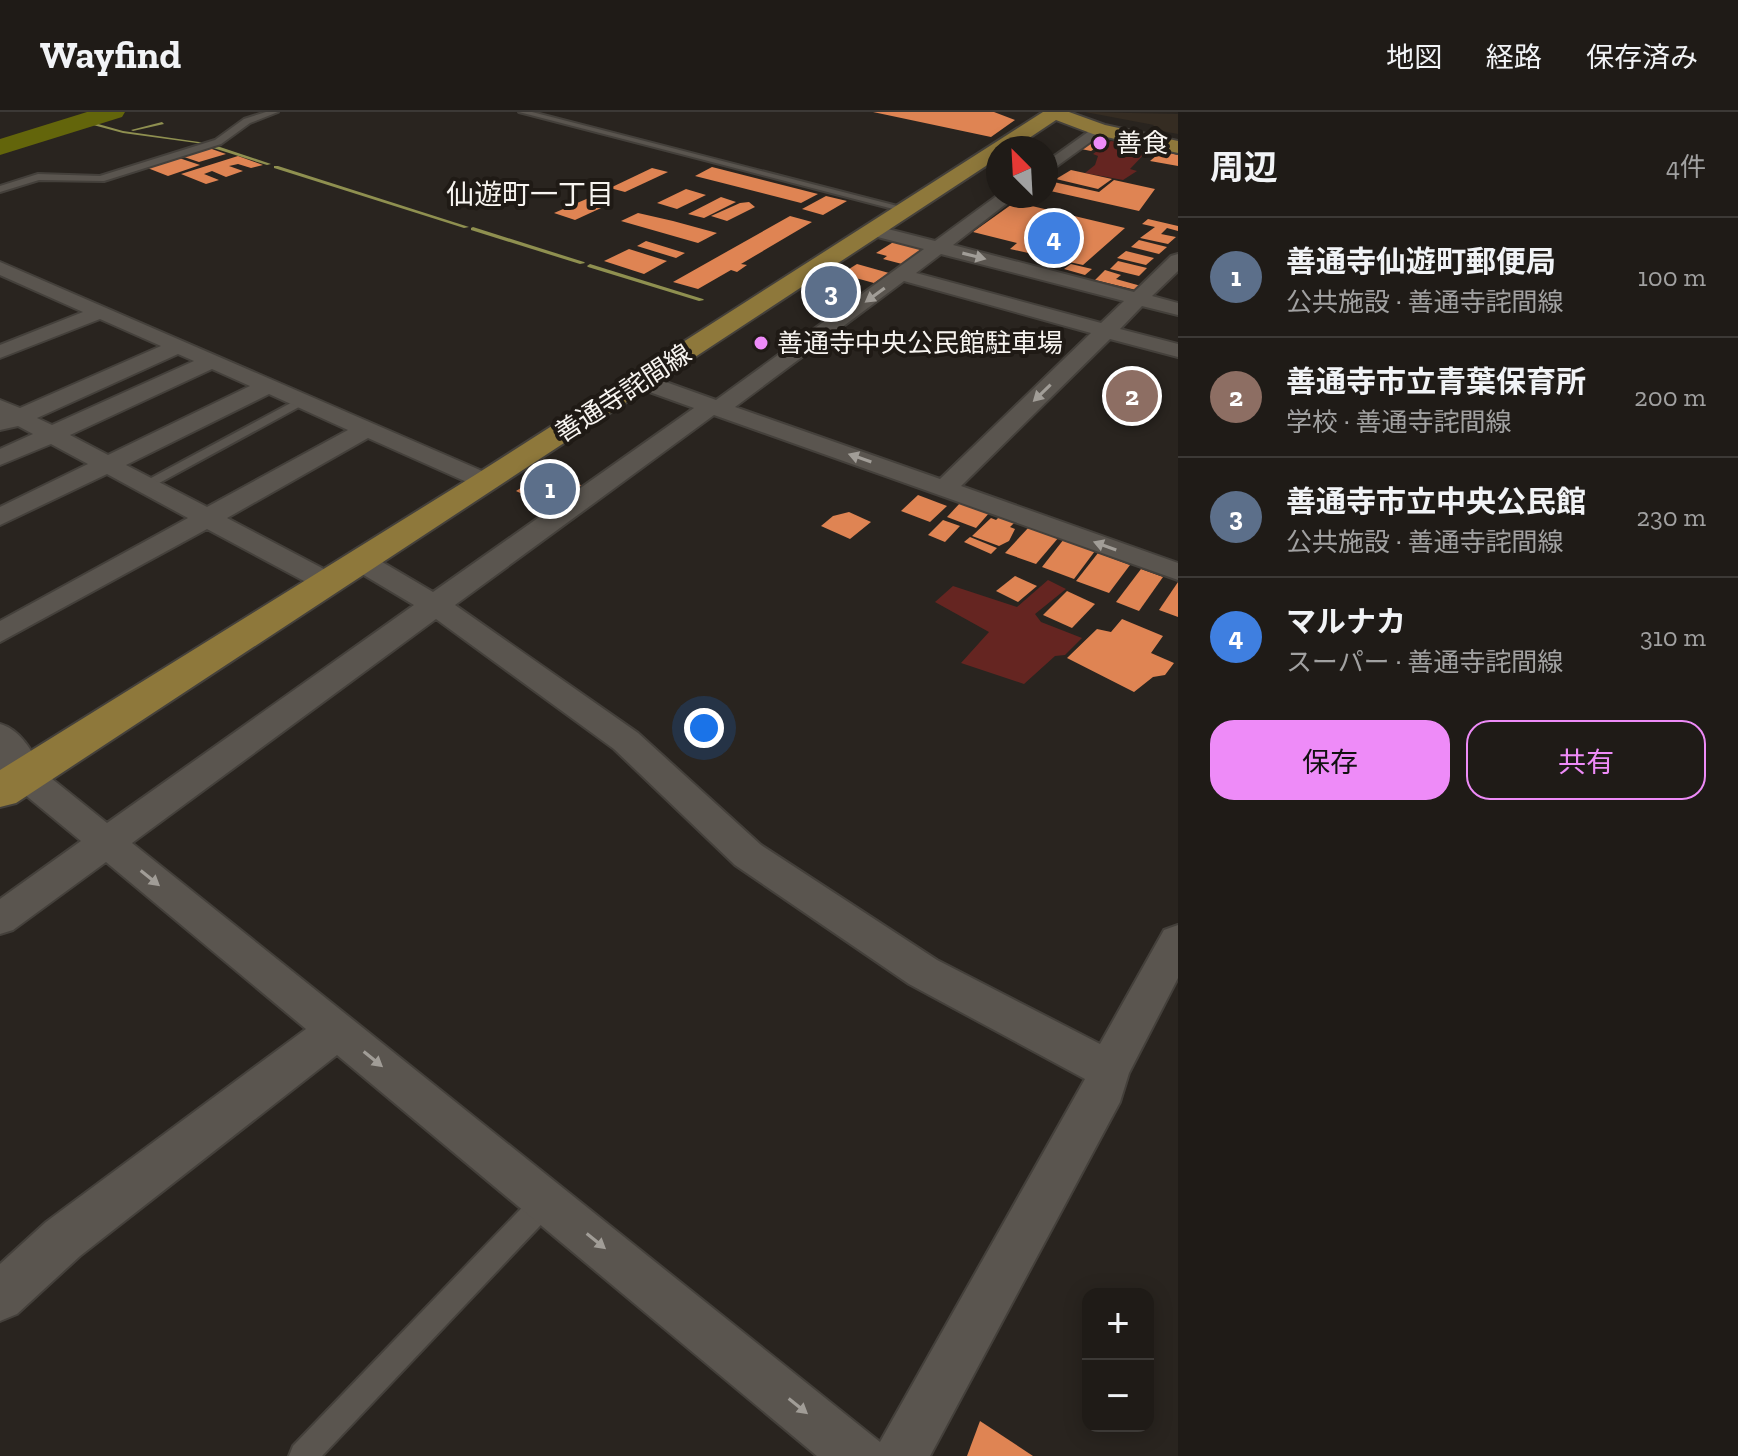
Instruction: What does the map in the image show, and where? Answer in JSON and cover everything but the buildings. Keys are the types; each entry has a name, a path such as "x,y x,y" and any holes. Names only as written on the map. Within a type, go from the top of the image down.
{"main road":[{"name":"善通寺詫間線","path":"12,783 487,482 1054,112 1100,130 1178,147"}],"street":[{"path":"1058,160 1100,130"},
{"path":"0,919 902,275 991,208"},
{"path":"872,230 1178,309"},
{"path":"945,488 1178,260"},
{"path":"0,268 487,482"},
{"path":"902,275 1178,351"},
{"path":"0,289 27,279"},
{"path":"0,352 101,312"},
{"path":"7,417 179,346"},
{"path":"0,458 212,361"},
{"path":"641,381 1178,572"},
{"path":"0,517 268,386"},
{"path":"7,417 52,435 329,583"},
{"path":"0,633 367,429"},
{"path":"362,562 436,606 626,741 748,855 923,972 1108,1070"},
{"path":"0,738 12,783 107,843 859,1456"},
{"path":"901,1456 1105,1088 1108,1070 1178,941"},
{"path":"0,1297 63,1239 337,1030"}],"lane":[{"path":"0,189 38,177 101,179 218,142 247,121 274,112"},
{"path":"523,112 904,209"},
{"path":"145,485 304,401"},
{"path":"303,1456 546,1201"}],"shaded area":[{"path":"1085,112 1178,114 1178,134 1150,129 1154,125"},
{"path":"1111,141 1149,149 1130,169 1137,171 1123,180 1085,173 1095,165 1098,156 1093,154"},
{"path":"1048,580 1066,589 1035,614 1041,622 1082,638 1065,655 1055,656 1024,684 961,663 989,632 935,602 953,586 1017,607"}],"waterway":[{"path":"0,147 113,112"},
{"path":"84,121 123,132 204,143"},
{"path":"133,130 162,123"},
{"path":"212,146 269,164"},
{"path":"276,167 466,227"},
{"path":"473,229 582,263"},
{"path":"590,266 701,300"}],"place":[{"name":"善食","path":"1100,143"},
{"name":"マルナカ","path":"1054,238"},
{"name":"善通寺市立中央公民館","path":"831,292"},
{"name":"善通寺中央公民館駐車場","path":"761,343"},
{"name":"善通寺市立青葉保育所","path":"1132,396"},
{"name":"善通寺仙遊町郵便局","path":"550,489"}],"district":[{"name":"仙遊町一丁目","path":"530,194"}]}
